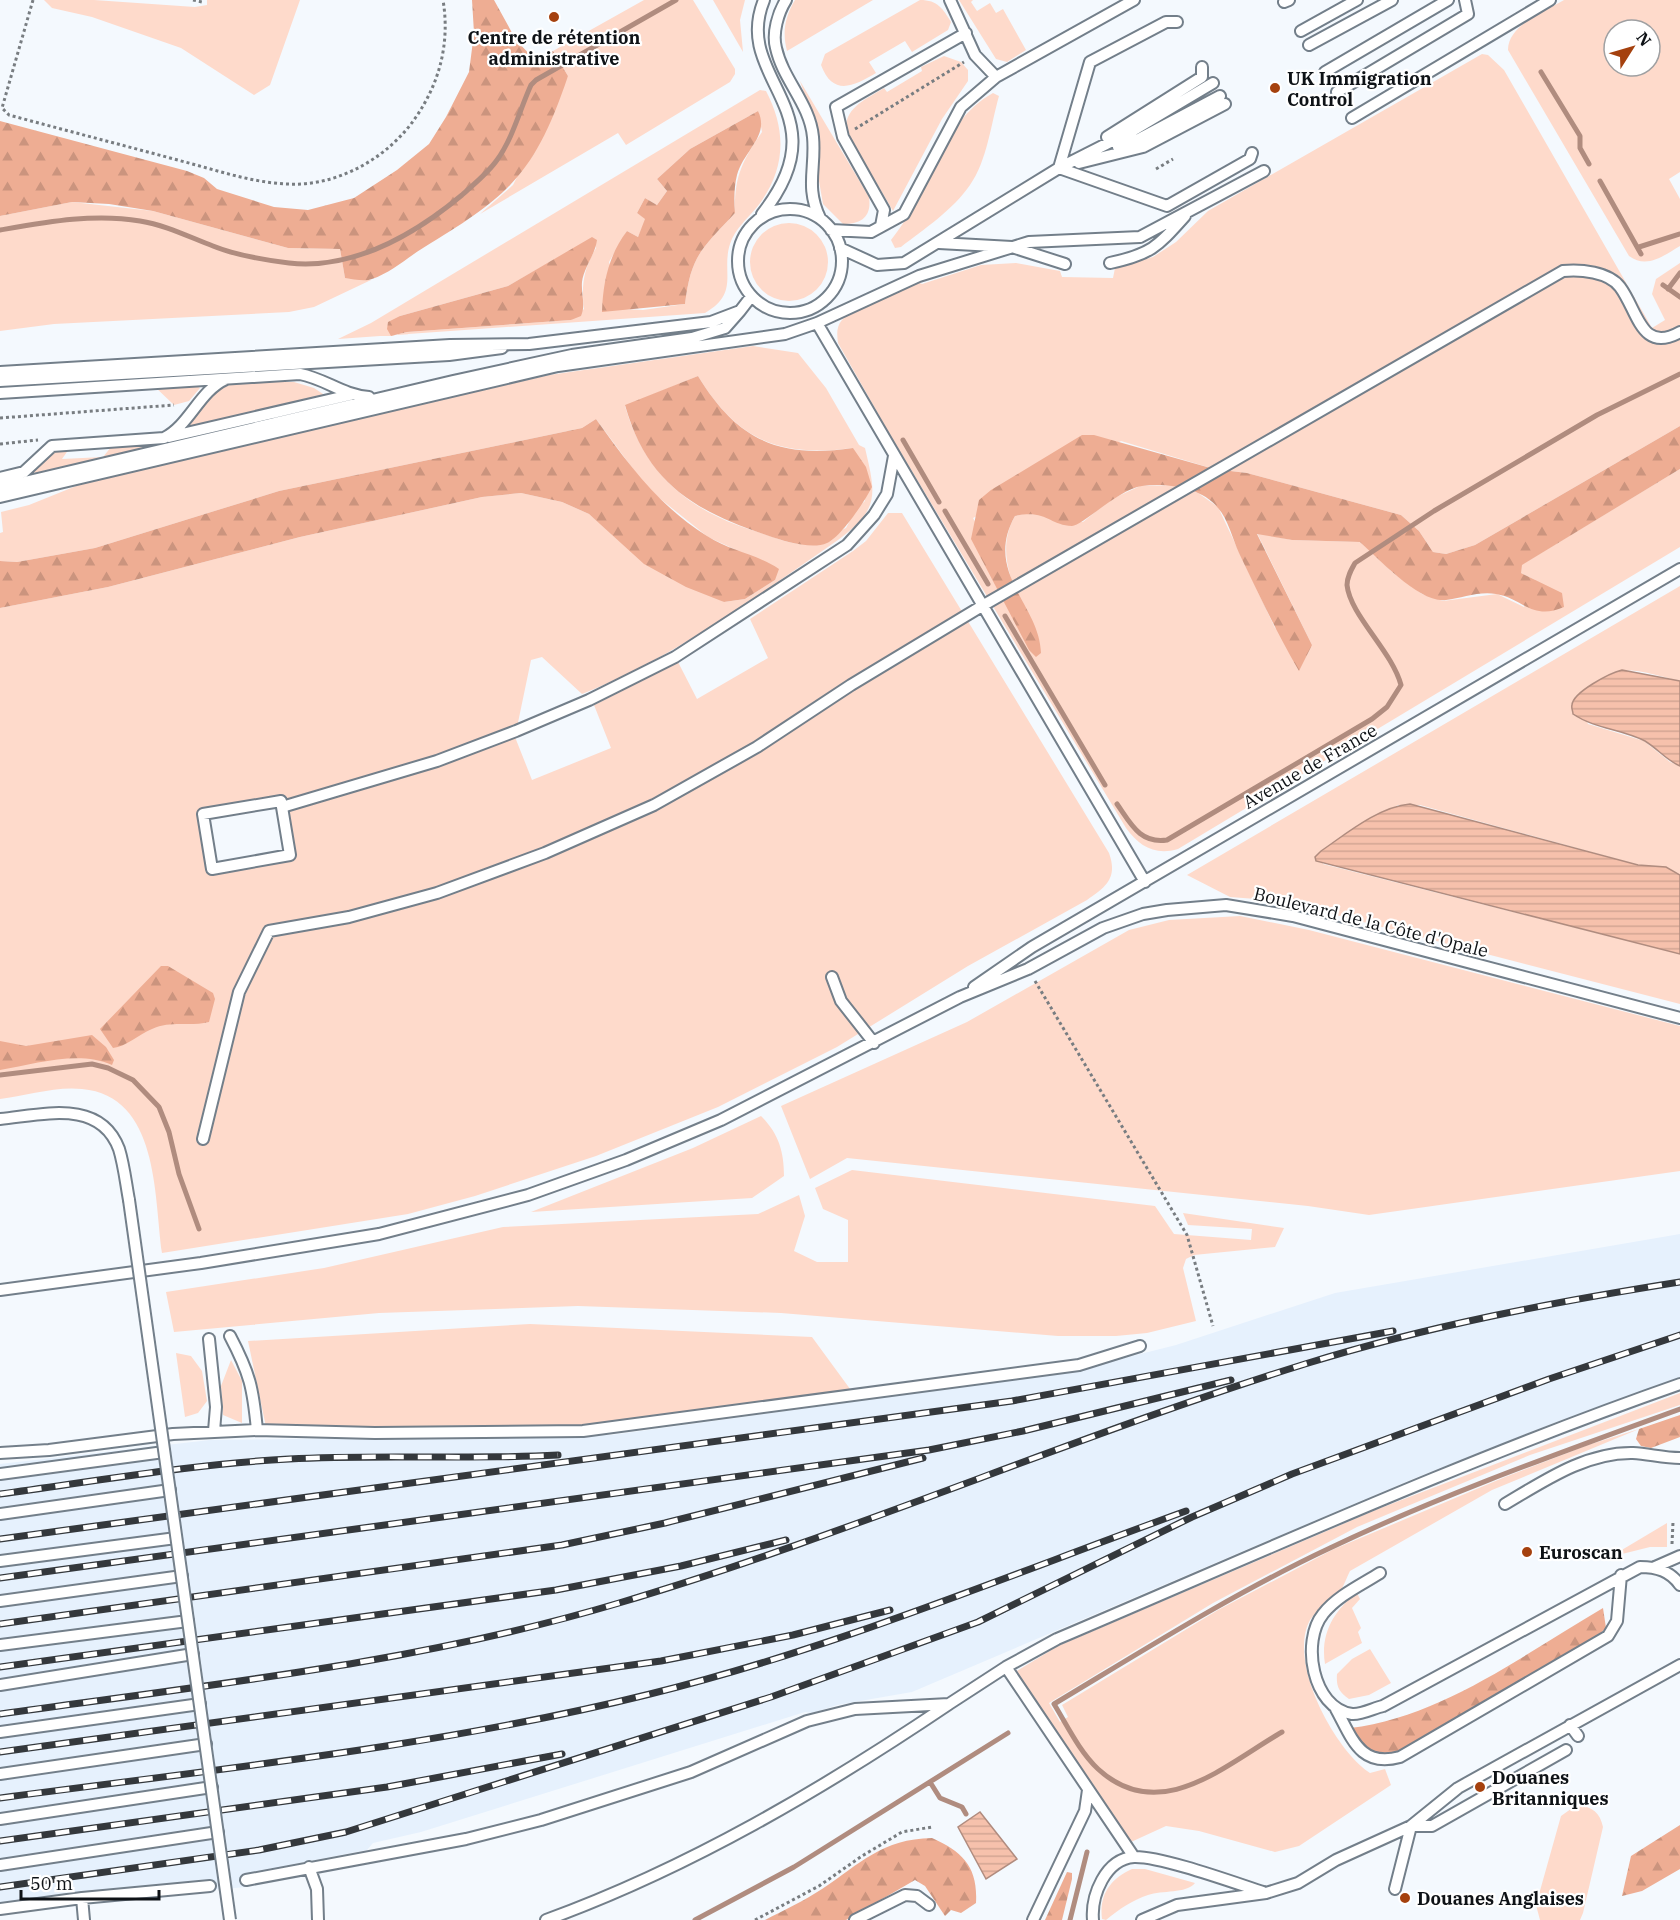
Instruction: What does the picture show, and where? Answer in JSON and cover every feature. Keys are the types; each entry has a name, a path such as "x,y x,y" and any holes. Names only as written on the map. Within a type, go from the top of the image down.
{"lane":[{"path":"758,219 785,180 794,145 791,122 767,67 756,32 764,0"},
{"path":"786,0 776,27 775,47 810,122 813,137 811,193 820,218 831,230 840,248 839,283 822,305 796,315 769,311 750,298 739,268 740,240 748,228 771,211 796,208 820,218"},
{"path":"950,0 975,55 996,77"},
{"path":"831,230 871,232 904,214 961,107 996,77 1134,0"},
{"path":"1301,32 1357,0"},
{"path":"1309,45 1392,0"},
{"path":"1325,72 1448,0"},
{"path":"1337,92 1468,14 1465,0"},
{"path":"1352,118 1550,0"},
{"path":"1059,168 1090,62 1166,22 1177,22"},
{"path":"881,226 884,210 843,137 836,107 966,33"},
{"path":"840,248 877,266 904,263 1202,77 1202,67"},
{"path":"1059,168 1134,130 1213,83"},
{"path":"1059,168 1139,139 1223,100"},
{"path":"1059,168 1167,206 1250,159 1252,153"},
{"path":"0,488 377,398 572,355 627,347 785,334 817,323 920,276 1029,242 1140,237 1264,171"},
{"path":"1110,263 1137,257 1157,247 1189,211"},
{"path":"938,243 1012,247 1065,264"},
{"path":"203,1139 239,992 269,931 349,917 437,893 545,853 654,805 757,747 982,606 1563,271 1576,269 1611,278 1620,286 1647,335 1656,339 1669,338 1680,332"},
{"path":"0,497 475,384 558,366 607,360 692,342 726,328 750,298"},
{"path":"0,381 448,355 711,322 740,311"},
{"path":"817,323 1145,882"},
{"path":"607,360 653,348 692,342"},
{"path":"0,372 450,345 529,344"},
{"path":"627,347 653,348"},
{"path":"0,393 300,374 318,378 350,395"},
{"path":"164,438 178,428 213,387 226,379"},
{"path":"0,478 24,472 52,446 164,438 350,395 377,398"},
{"path":"282,807 437,761 516,731 589,700 675,657 847,545 860,533 887,494 894,456"},
{"name":"Avenue de France","path":"960,997 1032,947 1680,569"},
{"path":"281,801 282,807 290,855 212,869 203,814 281,801"},
{"name":"Boulevard de la Côte d'Opale","path":"960,997 1028,969 1121,921 1167,910 1205,905 1236,906 1293,916 1680,1018"},
{"path":"832,977 841,1001 874,1043"},
{"path":"0,1290 380,1234 488,1206 626,1160 721,1120 960,997"},
{"path":"0,1119 69,1112 87,1115 101,1123 114,1139 120,1152 129,1200 230,1920"},
{"path":"230,1336 248,1368 257,1430"},
{"path":"208,1339 216,1407 214,1431"},
{"path":"0,1454 214,1431 375,1433 583,1431 1070,1366 1140,1346"},
{"path":"546,1920 672,1868 870,1756 1006,1667 1057,1639 1438,1475 1572,1421 1680,1384"},
{"path":"0,1474 164,1452"},
{"path":"1505,1504 1567,1468 1600,1458 1632,1453 1680,1458"},
{"path":"0,1514 170,1490"},
{"path":"0,1561 176,1538"},
{"path":"1336,1709 1354,1714 1383,1706 1621,1575 1640,1567 1655,1567 1680,1556"},
{"path":"1655,1567 1673,1575 1680,1585"},
{"path":"1380,1574 1340,1598 1323,1614 1311,1639 1312,1663 1320,1689 1336,1709 1358,1748 1372,1758 1384,1762 1400,1757 1608,1636 1617,1621 1621,1575"},
{"path":"0,1601 182,1576"},
{"path":"0,1645 188,1621"},
{"path":"0,1685 193,1654"},
{"path":"1142,1920 1177,1905 1266,1893 1298,1883 1336,1860 1411,1826 1458,1788 1675,1667 1680,1658"},
{"path":"1006,1667 1134,1857"},
{"path":"0,1732 200,1704"},
{"path":"246,1880 466,1839 541,1820 691,1772 807,1721 855,1709 949,1704"},
{"path":"1570,1725 1578,1736"},
{"path":"0,1774 206,1744"},
{"path":"1411,1826 1432,1826 1566,1750"},
{"path":"0,1819 212,1787"},
{"path":"1033,1920 1085,1811 1088,1790"},
{"path":"1395,1889 1411,1826"},
{"path":"0,1865 218,1832"},
{"path":"1093,1920 1096,1891 1103,1878 1118,1864 1134,1857 1169,1864 1266,1893"},
{"path":"309,1868 317,1889 318,1920"},
{"path":"0,1909 82,1898 210,1886"},
{"path":"855,1920 905,1895 917,1896 929,1905"},
{"path":"82,1898 84,1920"}],"path":[{"path":"33,0 2,108 9,115 249,178 302,184 338,176 360,166 378,156 408,128 429,95 442,59 446,39 443,0"},
{"path":"193,0 202,2"},
{"path":"848,134 964,62"},
{"path":"1156,169 1173,159"},
{"path":"0,418 174,405"},
{"path":"1028,969 1097,1087 1173,1208 1194,1255 1213,1326"},
{"path":"1672,1546 1673,1522"},
{"path":"755,1920 819,1886 902,1832 932,1827"}],"shaded area":[{"path":"44,0 94,0 195,7 207,5 207,0 300,0 270,85 254,95 181,48 92,17 52,8"},
{"path":"644,0 693,0 735,69 730,82 626,145 618,133 480,214 513,185 568,76 553,51"},
{"path":"713,0 745,0 740,20 743,52"},
{"path":"795,0 873,0 787,51 785,25"},
{"path":"920,0 936,4 942,9 951,22 948,30 912,52 905,41 869,62 876,73 860,82 845,86 832,82 821,65 825,54"},
{"path":"959,0 973,0 971,2 977,11 990,3 996,13 1003,9 1026,50 1007,62 996,59"},
{"path":"1564,0 1680,0 1680,172 1669,179 1680,199 1680,246 1667,254 1649,261 1636,260 1629,256 1508,50 1514,33 1538,14"},
{"path":"1482,54 1488,55 1504,70 1652,328 1665,320 1652,294 1656,279 1680,263 1680,426 1475,545 1446,554 1433,552 1419,531 1401,515 1247,473 1214,469 1121,441 973,518 1041,639 1018,595 1007,564 1008,532 1015,516 1032,512 1083,522 1110,500 1140,486 1174,485 1198,493 1218,507 1275,628 1312,645 1257,533 1292,540 1361,542 1391,571 1422,594 1443,601 1497,594 1524,607 1535,580 1521,573 1521,565 1680,469 1680,547 1178,849 1162,851 1148,848 1136,840 1126,828 889,433 838,343 839,325 855,311 918,282 922,284 981,265 1016,263 1060,271 1062,277 1113,278 1115,268 1153,257 1176,242 1208,211"},
{"path":"944,56 961,62 968,70 968,81 942,119 893,211 846,131 846,123 853,110 864,100 884,88 887,92 922,71 921,67"},
{"path":"800,81 869,197 869,210 860,221 843,224 823,204 819,181 819,138"},
{"path":"760,90 766,91 778,121 780,150 778,165 767,193 732,239 728,254 726,290 716,305 705,313 395,335 407,332 571,320 584,309 584,277 596,248 592,238 508,286 400,316 391,335 338,339 371,323","holes":["758,111 762,132 741,170 736,189 735,213 707,244 695,262 685,304 643,310 624,309 609,262 627,231 638,237 646,219 637,213 645,198 657,205 667,191 657,179 690,149"]},
{"path":"993,93 999,96 988,142 981,165 970,185 938,219 901,247 895,248 891,240 904,222 947,141 975,106"},
{"path":"72,202 153,211 288,248 340,249 345,278 371,280 314,307 289,312 54,324 0,331 0,216"},
{"path":"789,223 804,226 817,234 825,247 828,262 825,277 817,290 804,298 789,301 774,298 761,290 753,277 750,262 753,247 761,234 774,226"},
{"path":"753,346 798,353 826,388 859,445 865,448 872,490 868,510 852,529 838,540 714,624 617,679 582,694 542,657 531,660 515,737 532,780 611,748 594,705 678,662 697,699 768,658 750,619 853,551 866,541 888,513 902,513 1109,853 1112,869 1109,881 1087,900 968,966 837,1047 718,1107 596,1156 475,1196 408,1214 162,1253 148,1152 139,1129 126,1109 107,1096 72,1088 0,1099 0,608 108,587 300,537 482,497 521,493 562,502 589,514 613,534 724,602 745,599 775,580 734,549 708,537 658,497 642,481 596,419 582,428 279,491 95,548 17,562 0,561 0,533 3,532 1,512 29,505 91,480 549,375","holes":["698,376 728,416 762,440 803,450 853,448 865,501 856,509 846,528 814,542 792,543 711,514 691,502 673,487 645,452 625,406","281,801 290,855 212,868 203,814"]},
{"path":"251,382 294,382 314,388 326,396 185,427 212,395 229,385"},
{"path":"154,386 197,386 200,388 189,401 174,405"},
{"path":"204,434 34,473 35,468 43,460 58,451 69,449 62,459 103,457 111,447 155,445"},
{"path":"1680,586 1680,681 1647,673 1625,671 1604,678 1575,697 1588,724 1644,741 1670,762 1680,766 1680,875 1666,867 1638,865 1420,805 1398,805 1321,851 1323,864 1680,954 1680,1004 1282,901 1230,897 1187,875"},
{"path":"1622,670 1680,681 1680,766 1645,741 1590,723 1573,714 1572,705 1579,694 1601,679"},
{"path":"1410,804 1638,865 1666,867 1680,875 1680,954 1316,861 1315,857 1321,851 1363,822 1386,810"},
{"path":"1240,916 1309,930 1680,1026 1680,1171 1369,1215 1308,1206 847,1158 810,1179 781,1106 967,1022 1129,930 1169,920"},
{"path":"761,1116 779,1144 784,1176 752,1198 531,1212 693,1148"},
{"path":"852,1170 1155,1206 1174,1234 1251,1240 1252,1229 1188,1225 1183,1213 1284,1228 1275,1247 1194,1255 1186,1259 1183,1268 1196,1321 1147,1333 1116,1336 1058,1336 781,1313 578,1306 379,1313 174,1332 166,1292 324,1268 503,1227 758,1214 799,1195 805,1216 794,1251 817,1262 848,1262 848,1220 823,1209 815,1188"},
{"path":"1680,1234 1680,1377 1559,1421 1415,1478 912,1692 837,1705 813,1713 805,1712 421,1832 373,1843 367,1850 289,1865 291,1876 246,1887 95,1900 0,1915 0,1464 210,1440 612,1435 1073,1371 1176,1345 1335,1293"},
{"path":"530,1324 812,1337 853,1393 598,1425 266,1427 248,1341"},
{"path":"176,1353 191,1356 202,1371 207,1401 198,1413 185,1417"},
{"path":"231,1360 242,1381 242,1423 223,1415 221,1386"},
{"path":"1680,1393 1680,1405 1530,1455 1357,1527 1213,1603 1049,1703 1060,1722 1068,1717 1062,1705 1218,1610 1332,1550 1505,1477 1588,1445 1639,1429 1492,1490 1350,1571 1339,1593 1313,1616 1305,1638 1305,1658 1318,1704 1330,1726 1356,1762 1370,1773 1385,1769 1391,1785 1299,1846 1275,1852 1199,1831 1166,1826 1131,1842 1015,1672 1058,1646 1378,1509"},
{"path":"1667,1523 1667,1547 1650,1547 1610,1557"},
{"path":"1357,1593 1360,1599 1352,1608 1361,1628 1358,1632 1362,1643 1325,1664 1327,1633 1335,1615"},
{"path":"1370,1649 1391,1683 1369,1695 1349,1699 1339,1689 1337,1674 1352,1659"},
{"path":"1575,1806 1594,1810 1600,1817 1603,1827 1583,1913 1580,1920 1540,1920 1536,1905 1561,1816"},
{"path":"980,1812 1017,1859 986,1879 958,1827"},
{"path":"1132,1869 1145,1869 1195,1883 1186,1889 1142,1897 1126,1905 1106,1920 1102,1919 1104,1895 1112,1883"}],"green space":[{"path":"472,0 494,0 516,40 534,59 553,51 568,76 544,137 530,160 498,197 453,230 379,276 366,280 345,278 340,249 288,248 153,211 109,204 72,202 0,216 0,121 187,171 204,178 217,189 274,207 308,210 354,198 397,170 429,144 446,117 469,72 474,33"},
{"path":"758,111 761,128 737,175 734,194 735,213 707,244 695,262 685,304 602,312 606,279 616,249 627,231 638,237 645,219 637,213 645,198 657,205 667,191 657,179 690,149"},
{"path":"592,237 597,240 583,277 581,316 571,320 407,332 391,336 387,329 388,322 400,316 508,286"},
{"path":"698,376 728,416 762,440 782,447 803,450 827,451 853,448 866,467 872,487 839,534 827,543 814,546 782,540 718,516 678,491 661,475 646,455 634,432 625,405"},
{"path":"596,419 646,484 674,512 716,541 779,569 775,580 745,599 724,602 686,587 644,564 589,514 562,502 521,493 482,497 300,537 108,587 0,608 0,561 17,562 95,548 279,491 582,428"},
{"path":"1680,426 1680,469 1522,565 1521,573 1562,593 1564,607 1553,611 1535,610 1505,596 1490,593 1446,600 1424,595 1412,588 1360,542 1292,540 1257,534 1312,645 1299,671 1239,553 1225,518 1211,501 1193,491 1173,486 1142,486 1112,500 1072,526 1034,514 1015,516 1007,536 1005,555 1009,572 1038,636 1041,653 1036,657 1029,650 971,539 979,500 991,490 1082,435 1094,435 1214,469 1247,473 1401,515 1419,531 1433,552 1446,554 1475,545"},
{"path":"161,966 168,966 213,993 215,999 209,1022 159,1026 113,1048 100,1029"},
{"path":"92,1035 106,1047 114,1060 112,1065 71,1058 0,1070 0,1041 26,1046"},
{"path":"1680,1415 1680,1437 1651,1448 1641,1446 1636,1439 1639,1429"},
{"path":"1603,1608 1606,1628 1587,1645 1400,1752 1382,1753 1370,1750 1350,1728 1384,1722 1450,1697"},
{"path":"1680,1825 1680,1869 1642,1891 1622,1896 1631,1856"},
{"path":"932,1838 960,1855 971,1870 976,1890 976,1903 961,1913 951,1910 945,1916 925,1886 915,1880 846,1920 765,1920 815,1893 873,1854 899,1843"},
{"path":"1067,1872 1072,1873 1072,1879 1062,1920 1045,1920"}],"waterway":[{"path":"0,230 88,218 123,219 159,225 240,255 289,263 313,264 360,255 382,247 424,223 462,195 485,174 503,151 531,85 536,80 676,0"},
{"path":"1541,72 1580,136 1580,148 1589,164"},
{"path":"1600,181 1641,254"},
{"path":"1639,247 1680,234"},
{"path":"1668,289 1680,273"},
{"path":"1663,285 1680,297"},
{"path":"1117,804 1143,836 1150,839 1167,840 1372,719 1387,707 1401,685 1389,659 1350,597 1347,582 1355,563 1434,511 1597,415 1680,374"},
{"path":"903,440 939,502"},
{"path":"945,511 988,584"},
{"path":"1005,616 1105,785"},
{"path":"0,1075 92,1064 108,1068 133,1080 159,1107 169,1132 179,1174 199,1229"},
{"path":"1282,1732 1238,1760 1192,1784 1168,1791 1145,1792 1121,1785 1098,1769 1079,1746 1054,1704 1224,1603 1330,1548 1459,1492 1680,1409"},
{"path":"695,1920 794,1867 1008,1733"},
{"path":"930,1782 940,1798 962,1807 966,1814"},
{"path":"1070,1920 1087,1852"}],"railway":[{"path":"0,1714 312,1670 467,1642 543,1624 619,1603 792,1547 1133,1422 1351,1350 1491,1316 1680,1282"},
{"path":"0,1539 1012,1401 1393,1331"},
{"path":"0,1887 259,1850 346,1832 771,1697 978,1622 1192,1517 1292,1474 1549,1379 1680,1335"},
{"path":"0,1578 929,1450 1023,1431 1231,1380"},
{"path":"0,1494 253,1461 356,1457 558,1455"},
{"path":"0,1624 562,1545 665,1523 923,1458"},
{"path":"0,1798 408,1743 489,1729 650,1694 718,1676 853,1633 1186,1511"},
{"path":"0,1667 556,1590 681,1566 786,1540"},
{"path":"0,1752 661,1661 793,1635 890,1610"},
{"path":"0,1841 387,1787 562,1754"}],"place":[{"name":"Centre de rétention administrative","path":"554,17"},
{"name":"UK Immigration Control","path":"1275,88"},
{"name":"Euroscan","path":"1527,1552"},
{"name":"Douanes Britanniques","path":"1480,1787"},
{"name":"Douanes Anglaises","path":"1405,1898"}]}
